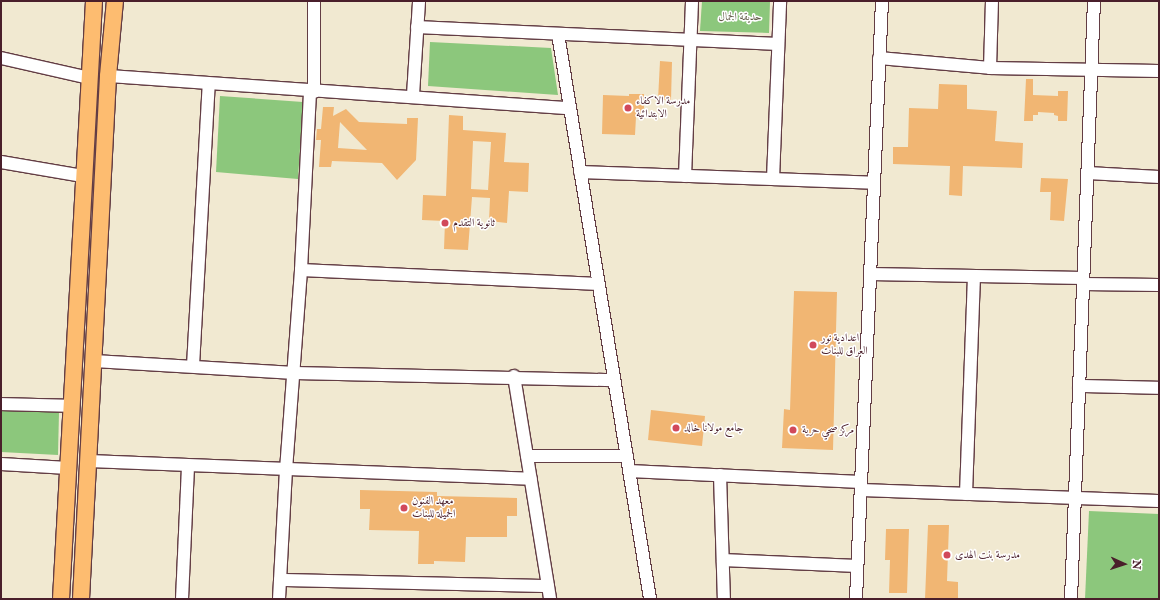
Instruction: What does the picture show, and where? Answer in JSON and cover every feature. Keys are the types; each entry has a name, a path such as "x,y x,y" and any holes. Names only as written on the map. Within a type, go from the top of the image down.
{"main road":[{"path":"61,599 83,176 94,1"},
{"path":"81,599 101,253 108,76 115,1"},
{"path":"80,253 101,253"}],"street":[{"path":"279,599 286,470 295,373 312,92 314,1"},
{"path":"413,96 419,1"},
{"path":"685,176 692,1"},
{"path":"772,179 780,1"},
{"path":"856,599 882,1"},
{"path":"990,68 992,1"},
{"path":"1071,599 1094,1"},
{"path":"417,27 778,44"},
{"path":"558,34 650,599"},
{"path":"1,58 90,78"},
{"path":"880,58 990,68 1159,71"},
{"path":"108,76 312,92 413,96 570,108"},
{"path":"193,366 209,84"},
{"path":"1,162 83,176"},
{"path":"580,172 874,183"},
{"path":"1088,173 1159,177"},
{"path":"301,270 599,284"},
{"path":"870,274 974,276 1159,285"},
{"path":"966,494 974,276"},
{"path":"94,361 295,373 514,376 614,380"},
{"path":"514,376 550,599"},
{"path":"1079,386 1159,388"},
{"path":"1,404 71,406"},
{"path":"527,456 627,456"},
{"path":"89,461 531,479"},
{"path":"1,464 68,468"},
{"path":"182,599 188,466"},
{"path":"629,471 720,475 966,494 1159,501"},
{"path":"720,475 724,599"},
{"path":"723,560 857,566"},
{"path":"280,580 548,586"}],"green space":[{"name":"حديقة الجمال","path":"702,1 770,1 769,33 700,31"},
{"path":"430,42 551,48 558,95 428,86"},
{"path":"220,96 303,102 298,179 216,172"},
{"path":"1,409 59,412 58,455 1,452"},
{"path":"1089,511 1159,514 1159,599 1085,599"}],"building":[{"path":"660,61 672,62 671,100 658,100"},
{"path":"1026,79 1033,79 1033,95 1058,96 1058,91 1068,91 1067,121 1058,121 1058,116 1054,115 1054,113 1038,112 1038,115 1033,115 1033,121 1024,121"},
{"path":"939,84 967,85 967,109 997,111 995,141 1023,143 1022,168 963,166 962,196 949,195 950,166 893,164 893,147 908,147 909,108 938,109"},
{"path":"629,94 644,94 644,117 636,117 635,135 602,134 603,95 629,96"},
{"path":"323,107 334,107 333,116 346,109 359,122 407,124 407,118 418,118 416,160 397,180 382,163 332,161 331,167 319,167 321,140 316,140 317,129 321,129","holes":["340,122 367,150 338,148"]},
{"path":"449,115 463,116 463,130 506,133 504,162 529,163 528,192 509,191 507,223 489,221 490,198 472,197 468,250 444,249 445,221 422,220 423,195 446,196","holes":["473,141 491,142 488,190 471,189"]},
{"path":"1041,178 1068,179 1064,221 1050,220 1051,192 1040,192"},
{"path":"794,291 837,292 833,450 782,448 784,409 790,410"},
{"name":"جامع مولانا خالد","path":"651,410 705,416 702,446 648,440"},
{"path":"360,490 437,492 437,496 517,498 517,516 507,516 507,537 466,537 465,562 434,561 434,564 418,564 419,531 369,530 370,509 360,509"},
{"path":"928,525 949,525 947,581 958,582 958,599 925,599"},
{"path":"886,529 909,529 907,593 889,593 890,560 885,560"}],"place":[{"name":"مدرسة الاكفاء الابتدائية","path":"628,108"},
{"name":"ثانوية التقدم","path":"445,223"},
{"name":"اعدادية نور العراق للبنات","path":"813,345"},
{"name":"جامع مولانا خالد","path":"676,428"},
{"name":"مركز صحي حرية","path":"793,430"},
{"name":"معهد الفنون الجميلة للبنات","path":"404,508"},
{"name":"مدرسة بنت الهدی","path":"947,555"}]}
